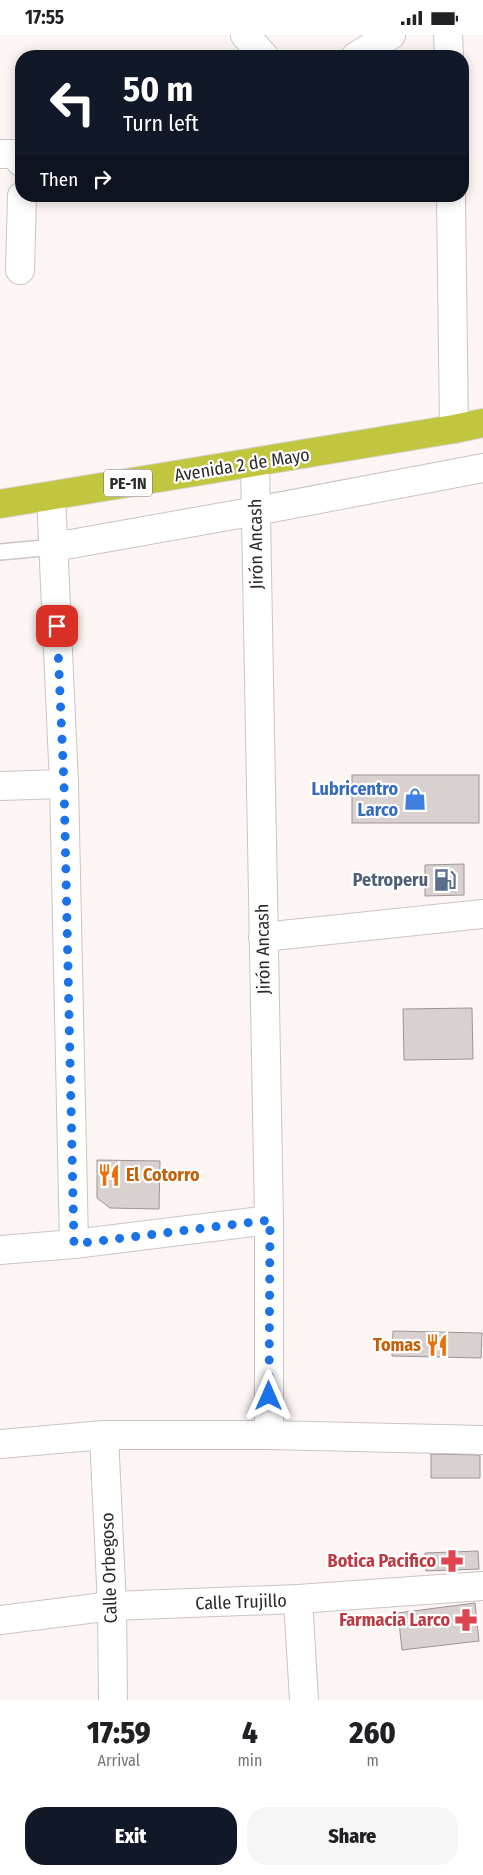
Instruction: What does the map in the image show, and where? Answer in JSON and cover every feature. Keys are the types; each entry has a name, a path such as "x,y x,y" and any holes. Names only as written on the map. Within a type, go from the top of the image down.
{"highway":[{"name":"Avenida 2 de Mayo","path":"0,504 483,423"}],"street":[{"path":"245,35 259,50"},
{"path":"366,50 391,35"},
{"path":"448,35 449,50"},
{"path":"0,154 15,155"},
{"path":"20,270 22,202"},
{"path":"451,202 454,429"},
{"name":"Jirón Ancash","path":"255,462 270,1220 269,1435"},
{"path":"54,547 483,468"},
{"path":"51,496 64,784 74,1244"},
{"path":"0,786 64,784"},
{"path":"263,937 483,914"},
{"path":"0,1250 74,1244 270,1220"},
{"path":"0,1444 104,1435 269,1435 483,1440"},
{"name":"Calle Orbegoso","path":"104,1435 112,1606 113,1700"},
{"name":"Calle Trujillo","path":"0,1620 112,1606 298,1599 483,1586"},
{"path":"298,1599 304,1700"}],"lane":[{"path":"0,552 54,547"}],"building":[{"name":"Lubricentro Larco","path":"352,775 479,775 479,823 352,823"},
{"name":"Petroperu","path":"464,864 464,895 425,896 425,865"},
{"path":"472,1008 473,1059 404,1060 403,1009"},
{"path":"97,1160 160,1161 159,1209 110,1208 97,1198"},
{"name":"Tomas","path":"393,1331 482,1333 481,1358 392,1356"},
{"path":"431,1454 480,1455 480,1478 431,1478"},
{"name":"Botica Pacifico","path":"478,1551 479,1569 426,1571 425,1553"},
{"path":"475,1603 479,1641 402,1650 398,1613"}],"place":[{"name":"Lubricentro Larco","path":"415,799"},
{"name":"Petroperu","path":"445,880"},
{"name":"El Cotorro","path":"109,1175"},
{"name":"Tomas","path":"437,1345"},
{"name":"Botica Pacifico","path":"452,1561"},
{"name":"Farmacia Larco","path":"466,1620"}],"route":[{"path":"57,626 64,784 74,1244 270,1220 269,1396"}]}
